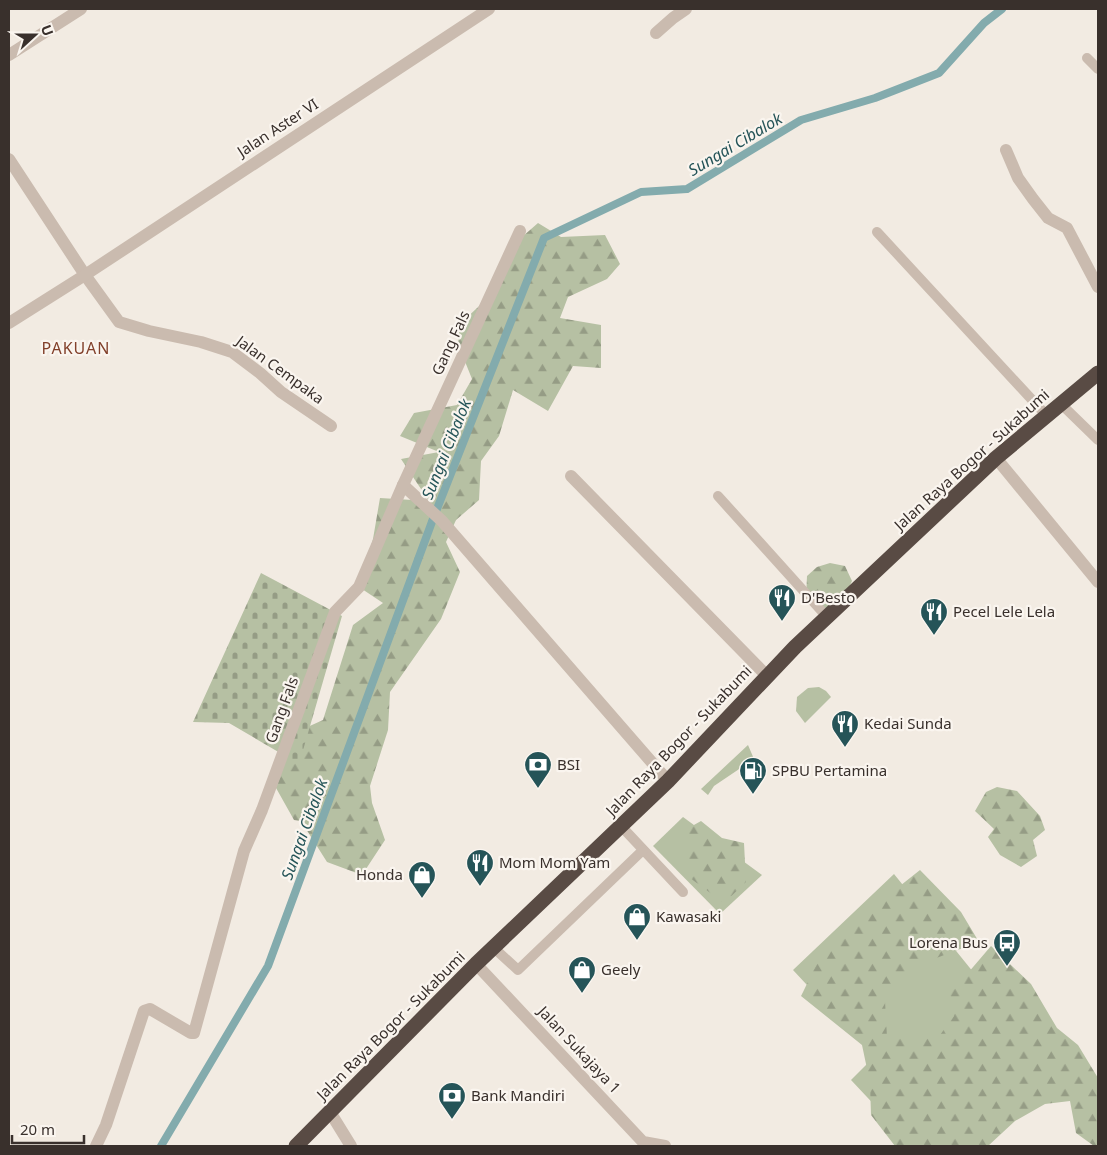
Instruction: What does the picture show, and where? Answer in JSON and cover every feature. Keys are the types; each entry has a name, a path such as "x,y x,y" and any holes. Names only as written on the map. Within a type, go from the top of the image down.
{"highway":[{"name":"Jalan Raya Bogor - Sukabumi","path":"296,1146 476,964 668,781 767,676 827,617 996,458 1098,372"}],"street":[{"path":"9,55 81,9"},
{"name":"Jalan Aster VI","path":"9,323 85,275 488,9"},
{"path":"656,33 686,9"},
{"path":"1006,150 1018,178 1033,199 1048,218 1067,228 1098,287"},
{"path":"9,159 85,275"},
{"name":"Gang Fals","path":"96,1146 106,1125 144,1011 150,1009 194,1033 244,851 262,810 335,612 359,586 403,485 520,231"},
{"name":"Jalan Cempaka","path":"85,275 118,322 200,342 232,352 281,392 331,426"},
{"path":"996,458 1098,582"},
{"path":"571,476 767,676"},
{"path":"403,485 442,521 668,781"},
{"name":"Jalan Sukajaya 1","path":"476,964 643,1144 665,1146"},
{"path":"330,1112 351,1146"}],"lane":[{"path":"1087,58 1098,69"},
{"path":"878,232 1047,416"},
{"path":"1061,404 1098,440"},
{"path":"718,496 827,617"},
{"path":"621,826 683,892"},
{"path":"494,948 518,970 643,850"}],"green space":[{"path":"538,223 561,237 605,235 620,264 607,279 568,297 560,318 601,325 601,368 573,366 548,411 513,390 499,436 481,461 479,500 456,520 446,542 460,572 441,619 390,692 388,730 370,786 372,803 385,840 362,875 327,862 301,821 294,820 271,779 292,734 323,720 353,625 383,603 359,587 373,539 380,498 429,501 401,459 439,452 400,436 414,413 457,405 472,379 458,344 460,324 493,293 505,252"},
{"path":"830,563 845,566 852,581 842,602 820,611 806,600 807,576 817,567"},
{"path":"261,573 342,616 299,764 229,723 193,722"},
{"path":"819,687 831,697 805,723 796,711 797,697 808,688"},
{"path":"748,745 754,759 714,786 708,795 701,789"},
{"path":"997,787 1017,791 1040,816 1045,830 1033,840 1037,856 1021,867 1000,855 988,837 994,829 975,811 986,792"},
{"path":"683,817 762,875 720,914 653,846"},
{"path":"701,821 722,838 744,843 746,882 724,903 690,878 681,854 690,841 685,830"},
{"path":"920,870 961,912 979,942 915,966 885,1001 887,1037 940,1035 954,1016 950,994 991,946 1031,984 1057,1028 1078,1045 1098,1078 1098,1146 1094,1146 1076,1133 1070,1101 1045,1104 1015,1121 988,1146 895,1146 871,1115 870,1083 862,1045 801,996 816,965 830,948 867,913"},
{"path":"894,874 1045,1061 913,1146 851,1080 874,1057 793,970"}],"waterway":[{"name":"Sungai Cibalok","path":"161,1146 268,966 433,519 544,238 641,192 687,189 801,120 875,98 939,73 984,23 1002,9"}],"place":[{"name":"D'Besto","path":"782,622"},
{"name":"Pecel Lele Lela","path":"934,636"},
{"name":"Kedai Sunda","path":"845,748"},
{"name":"BSI","path":"538,789"},
{"name":"SPBU Pertamina","path":"753,795"},
{"name":"Mom Mom Yam","path":"480,887"},
{"name":"Honda","path":"422,899"},
{"name":"Kawasaki","path":"637,941"},
{"name":"Lorena Bus","path":"1007,967"},
{"name":"Geely","path":"582,994"},
{"name":"Bank Mandiri","path":"452,1120"}],"district":[{"name":"PAKUAN","path":"76,348"}]}
